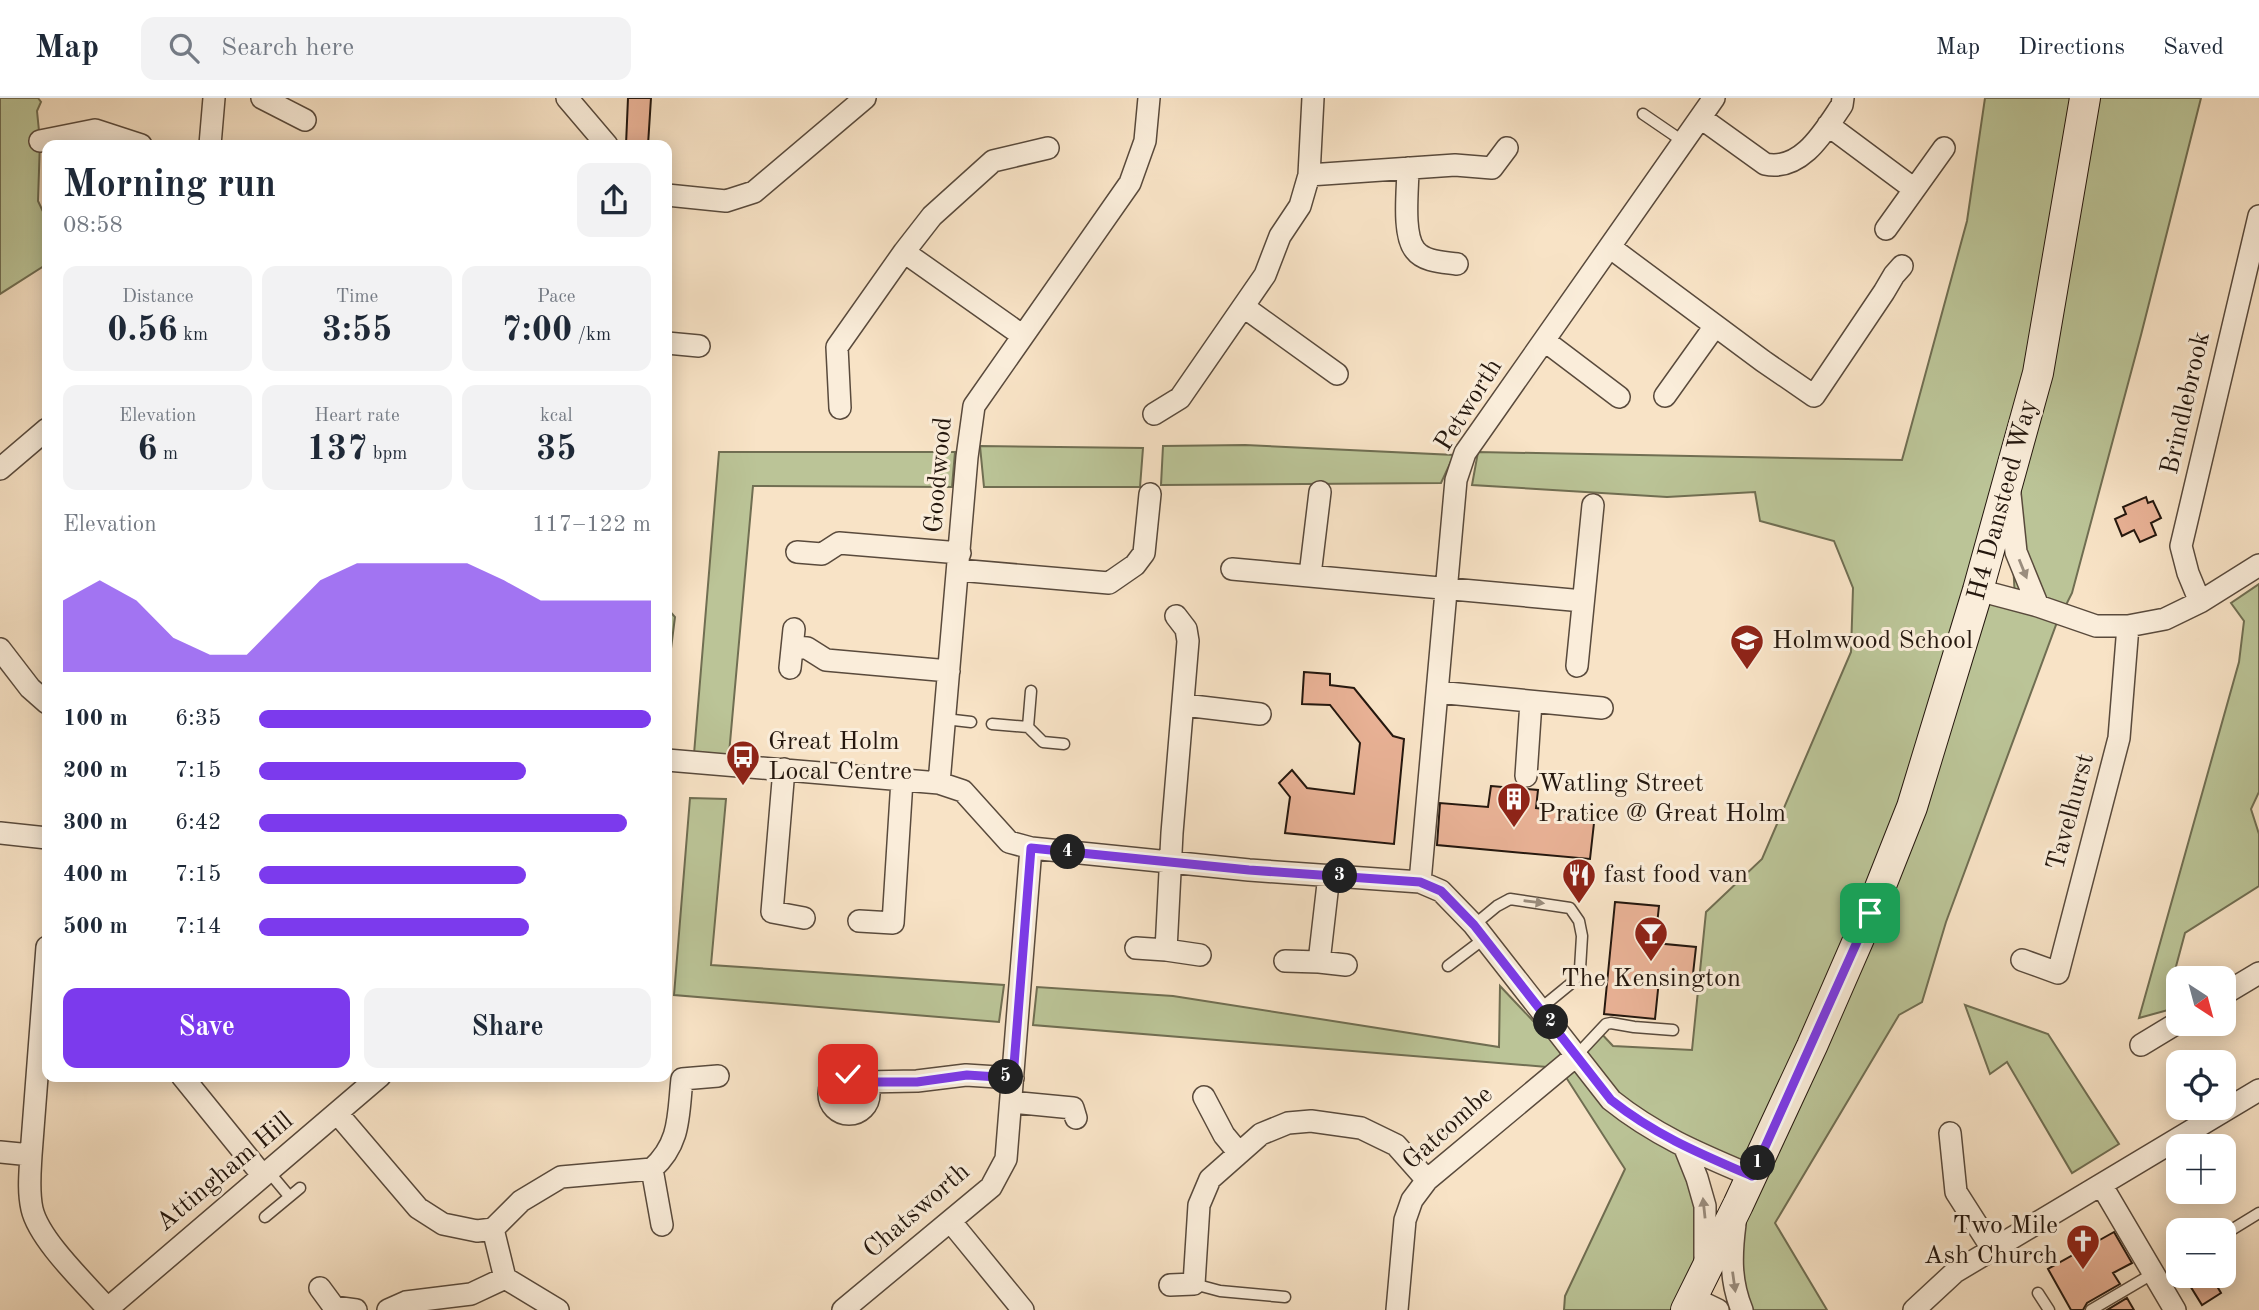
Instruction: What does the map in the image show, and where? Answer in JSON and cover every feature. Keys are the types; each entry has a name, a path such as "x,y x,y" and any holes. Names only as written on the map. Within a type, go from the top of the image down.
{"street":[{"path":"210,140 214,98"},
{"path":"262,98 305,120"},
{"path":"567,98 599,140"},
{"path":"672,196 726,201 754,192 865,98"},
{"name":"Goodwood","path":"939,783 967,457 974,406 1130,183 1145,141 1149,98"},
{"path":"1154,414 1180,398 1244,307 1265,275 1280,236 1300,206 1309,175 1313,98"},
{"name":"Petworth","path":"1420,882 1456,480 1465,453 1714,98"},
{"path":"1701,118 1765,164 1773,166 1809,151 1842,105 1843,98"},
{"name":"H4 Dansteed Way","path":"1700,1297 1738,1205 1870,913 1912,807 1978,590 2038,373 2085,98"},
{"path":"1828,125 1914,189"},
{"path":"45,140 95,130 126,140"},
{"path":"840,408 837,347 932,216 993,161 1048,148"},
{"path":"1309,175 1455,165 1492,168 1507,148"},
{"path":"1886,229 1944,148"},
{"path":"1408,168 1408,236 1416,252 1431,260 1457,264"},
{"name":"Brindlebrook","path":"2200,602 2181,547 2258,221"},
{"path":"1611,248 1814,396 1902,266"},
{"path":"904,252 1023,336"},
{"path":"1244,307 1338,374"},
{"path":"1665,396 1715,326"},
{"path":"1545,341 1619,397"},
{"path":"672,343 699,346"},
{"path":"0,469 42,433"},
{"path":"2009,483 2016,552 2038,606"},
{"path":"1310,575 1320,492"},
{"path":"797,552 822,554 839,543 1109,583 1135,565 1144,553 1150,494"},
{"path":"1577,666 1593,505"},
{"path":"1978,590 2038,606 2096,626 2128,626 2165,620 2200,602 2259,565"},
{"path":"1232,569 1583,601"},
{"path":"1166,950 1188,641 1186,629 1176,616"},
{"name":"Tavelhurst","path":"2022,960 2058,973 2119,738 2128,626"},
{"path":"792,648 807,648 826,660 949,671"},
{"path":"0,649 30,688 42,699"},
{"path":"1437,692 1602,708"},
{"path":"1525,776 1531,702"},
{"path":"1184,705 1260,714"},
{"path":"672,760 939,783 963,792 1009,842 1031,848 1420,882 1441,891 1479,931 1611,1100 1636,1120 1685,1148 1752,1176"},
{"path":"784,769 772,912 804,919"},
{"path":"859,921 893,923 902,780"},
{"path":"0,833 42,837"},
{"name":"Chatsworth","path":"843,1310 991,1187 1006,1159 1031,848"},
{"path":"1319,962 1329,875"},
{"path":"1136,948 1200,954"},
{"path":"1285,961 1346,965"},
{"path":"2236,987 2259,973"},
{"path":"42,1012 29,1186 32,1211 43,1234 107,1309"},
{"path":"2141,1045 2166,1030"},
{"name":"Gatcombe","path":"1396,1310 1405,1220 1412,1200 1427,1180 1577,1055"},
{"path":"864,1082 917,1082 967,1075 1013,1078"},
{"path":"337,1113 418,1208 443,1224 477,1231 493,1229 521,1201 561,1177 652,1169 665,1157 676,1135 672,1078 718,1076"},
{"path":"187,1082 266,1174"},
{"name":"Attingham Hill","path":"107,1309 373,1082"},
{"path":"1914,1310 1955,1272 2259,1090"},
{"path":"1204,1097 1224,1135 1239,1153"},
{"path":"1011,1102 1077,1107"},
{"path":"1170,1285 1194,1284 1199,1205 1210,1179 1261,1134 1288,1123 1311,1121 1361,1128 1396,1145 1427,1180"},
{"path":"1950,1133 1956,1192 1993,1250"},
{"path":"1685,1148 1698,1178 1705,1206 1700,1297"},
{"path":"0,1152 31,1155"},
{"path":"652,1169 662,1225"},
{"path":"2102,1186 2175,1310"},
{"path":"1738,1205 1731,1259 1735,1293 1742,1310"},
{"path":"951,1222 1031,1308"},
{"path":"493,1229 505,1279 558,1310"},
{"path":"388,1310 406,1302 471,1294 505,1279"},
{"path":"320,1287 334,1307 356,1310"}],"lane":[{"path":"1643,114 1684,142"},
{"path":"1028,727 1031,691"},
{"path":"945,719 971,722"},
{"path":"992,724 1028,727 1043,742 1065,744"},
{"path":"1448,966 1497,906 1510,899 1570,908 1579,921 1582,936 1580,969 1574,981 1541,1008"},
{"path":"1577,1055 1606,1024 1673,1030"},
{"path":"266,1174 289,1196"},
{"path":"265,1217 300,1188"},
{"path":"2236,1227 2259,1213"},
{"path":"2091,1310 2154,1273"},
{"path":"1194,1284 1220,1291 1285,1297"},
{"path":"2038,1293 2049,1310"}],"green space":[{"path":"0,98 38,98 41,102 37,111 42,267 0,294"},
{"path":"1985,98 2201,98 2072,593 2056,625 1946,922 1922,1002 1899,1015 1775,1223 1827,1310 1742,1310 1735,1293 1751,1176 1686,1148 1705,1206 1693,1297 1718,1310 1564,1310 1565,1296 1625,1169 1560,1068 1598,1030 1613,1046 1692,1050 1706,912 1762,859 1851,652 1853,588 1834,541 1760,521 1755,492 1667,497 1472,485 1478,452 1902,460 1967,221","holes":["2009,486 2015,599 1978,589"]},
{"path":"1245,445 1454,455 1441,483 1161,485 1163,446"},
{"path":"980,446 1143,448 1140,487 984,487"},
{"path":"719,452 955,452 952,487 753,486 729,754 694,754"},
{"path":"2259,584 2259,792 2251,809 2259,834 2259,886 2185,933 2176,966 2166,966 2166,1011 2139,1018 2239,662 2244,621 2231,603"},
{"path":"672,614 675,617 672,641"},
{"path":"690,798 726,799 711,965 1004,985 999,1022 674,995"},
{"path":"1500,986 1553,1042 1563,1057 1547,1067 1033,1025 1037,987 1173,996 1499,1047"},
{"path":"1965,1005 2048,1034 2119,1144 2072,1173 2007,1062 1990,1074"},
{"path":"844,1083 852,1083 859,1090 859,1098 852,1105 844,1105 837,1098 837,1090"}],"building":[{"path":"628,98 651,98 648,140 626,140"},
{"path":"2146,497 2148,503 2153,501 2161,518 2151,523 2156,535 2140,542 2134,530 2122,536 2115,519 2126,514 2123,507"},
{"path":"1304,672 1330,674 1330,685 1354,688 1393,736 1404,739 1394,844 1285,833 1290,797 1279,783 1292,770 1307,788 1354,794 1360,743 1330,705 1302,704"},
{"name":"Watling Street Pratice @ Great Holm","path":"1491,786 1538,790 1536,808 1595,814 1590,859 1437,845 1440,803 1488,807"},
{"name":"The Kensington","path":"1615,902 1659,906 1655,943 1696,947 1692,983 1659,980 1655,1019 1604,1014"},
{"name":"Two Mile Ash Church","path":"2114,1232 2132,1263 2113,1273 2120,1284 2087,1303 2083,1310 2071,1310 2048,1269"},
{"path":"2191,1288 2218,1288 2221,1293 2202,1305"},
{"path":"2127,1298 2134,1310 2107,1310"}],"place":[{"name":"Holmwood School","path":"1747,671"},
{"name":"Great Holm Local Centre","path":"743,787"},
{"name":"Watling Street Pratice @ Great Holm","path":"1514,829"},
{"name":"fast food van","path":"1579,905"},
{"name":"The Kensington","path":"1651,963"},
{"name":"Two Mile Ash Church","path":"2083,1271"}],"route":[{"path":"848,1074 864,1082 917,1082 967,1075 1013,1078 1031,848 1249,870 1420,882 1441,891 1474,925 1611,1100 1636,1120 1685,1148 1752,1176 1870,913"}]}
